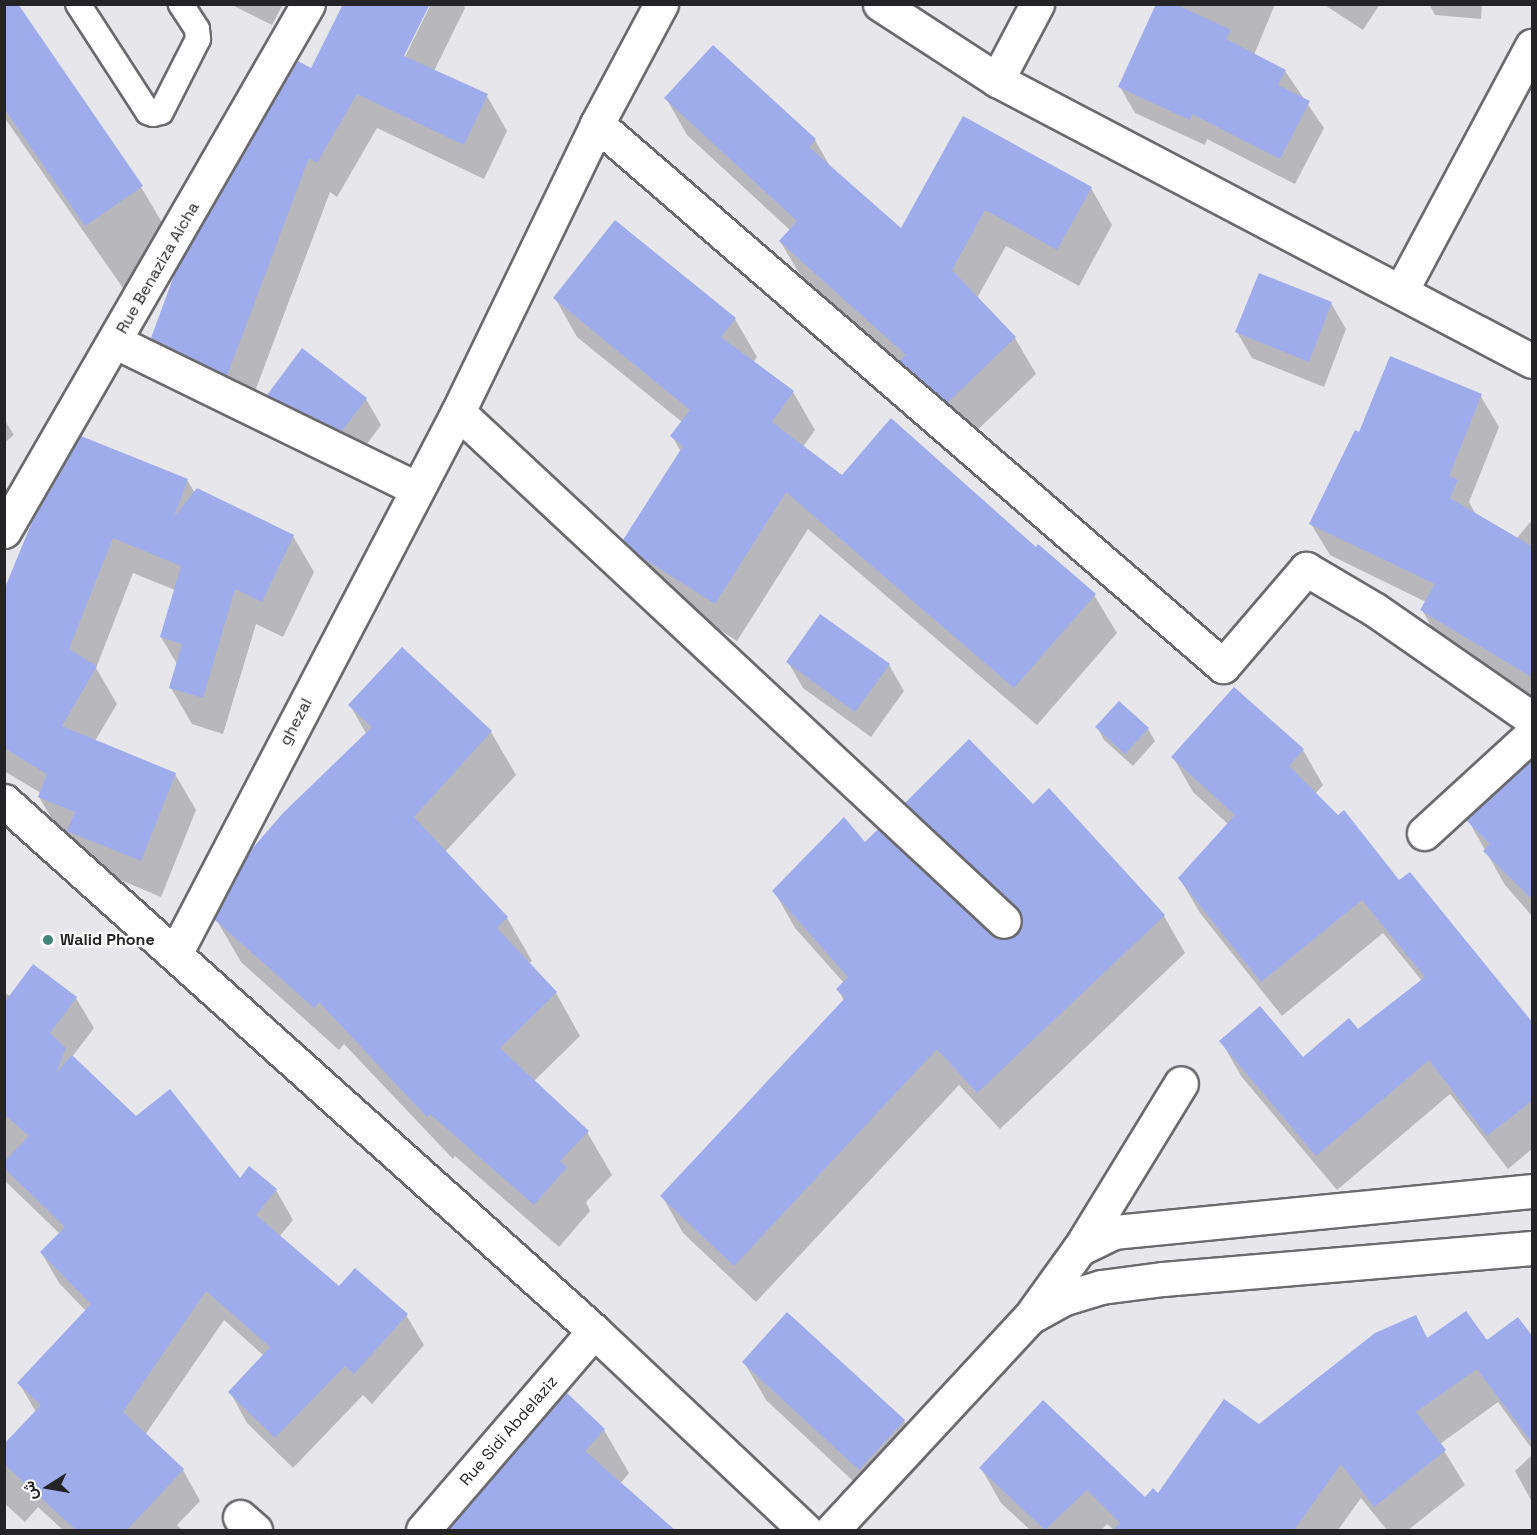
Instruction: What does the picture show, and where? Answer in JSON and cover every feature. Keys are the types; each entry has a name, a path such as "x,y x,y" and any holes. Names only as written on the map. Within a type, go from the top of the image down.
{"street":[{"name":"Rue Benaziza Aicha","path":"4,531 116,342 308,4"},
{"name":"ghezal","path":"175,954 458,411 597,124 661,4"},
{"path":"880,4 997,80 1533,361"},
{"path":"997,80 1037,4"},
{"path":"1401,291 1533,46"},
{"path":"597,124 1223,666 1306,569 1374,609 1533,719"},
{"path":"116,342 417,489"},
{"path":"458,411 1004,921"},
{"path":"1424,833 1533,734"},
{"path":"4,801 594,1331 805,1530"},
{"path":"832,1530 1030,1317 1079,1249 1181,1083"},
{"path":"1079,1249 1114,1232 1533,1191"},
{"path":"1030,1317 1062,1299 1101,1287 1533,1248"},
{"name":"Rue Sidi Abdelaziz","path":"423,1530 594,1331"}],"lane":[{"path":"78,4 148,112 153,114 161,112 198,39 197,29 181,4"}],"building":[{"path":"4,4 18,4 143,186 85,226 4,108"},
{"path":"343,4 430,4 404,56 488,94 464,145 357,94 317,163 309,158 227,376 151,338 176,270 298,61 311,68"},
{"path":"1156,4 1175,4 1231,30 1226,39 1286,70 1278,85 1310,101 1280,159 1192,114 1190,120 1118,87"},
{"path":"713,45 816,139 809,147 901,228 963,116 1092,187 1057,250 985,210 952,270 1016,337 947,403 899,361 906,355 779,241 797,221 664,98"},
{"path":"615,220 736,318 721,337 794,391 772,422 842,475 891,418 1036,547 1038,544 1096,594 1014,688 786,492 715,604 640,556 623,540 683,446 670,436 690,410 553,298"},
{"path":"1259,273 1332,302 1309,362 1235,332"},
{"path":"302,348 367,398 342,431 267,395"},
{"path":"1390,356 1482,394 1449,476 1458,480 1450,498 1533,547 1533,678 1420,610 1435,584 1309,524 1355,430 1359,432"},
{"path":"81,436 188,479 174,517 197,488 294,535 262,602 235,589 203,698 169,688 182,644 160,637 181,566 113,538 69,649 97,666 62,726 176,773 141,861 67,831 75,812 38,797 47,774 4,748 4,590 32,522"},
{"path":"820,614 890,664 855,712 786,662"},
{"path":"402,647 492,731 414,817 508,917 497,928 557,992 500,1048 589,1131 560,1161 567,1167 534,1205 430,1114 427,1117 319,1002 314,1008 214,919 251,850 283,813 372,727 348,705"},
{"path":"1234,687 1304,749 1289,766 1338,815 1344,810 1399,880 1410,872 1533,1023 1533,1100 1487,1136 1429,1060 1316,1156 1219,1041 1260,1006 1303,1057 1349,1018 1358,1029 1425,977 1362,900 1261,982 1178,878 1235,815 1171,757"},
{"path":"1119,701 1149,728 1125,754 1095,727"},
{"path":"969,739 1033,804 1049,788 1165,915 977,1093 937,1049 734,1266 660,1196 845,998 836,989 848,977 772,891 844,817 865,842 878,829 992,935 1009,939 1022,926 1017,907 905,803"},
{"path":"1533,759 1533,900 1483,851 1490,844 1466,820"},
{"path":"33,964 77,997 50,1033 66,1048 56,1073 72,1055 136,1116 170,1089 240,1178 249,1166 277,1189 256,1215 339,1286 355,1268 408,1314 354,1374 345,1366 275,1438 228,1392 270,1347 206,1291 123,1412 184,1469 127,1530 76,1530 4,1464 4,1444 41,1405 17,1383 91,1304 40,1252 65,1227 4,1168 4,1162 29,1136 4,1114 4,1003"},
{"path":"1466,1311 1487,1340 1518,1317 1533,1337 1533,1444 1477,1369 1416,1412 1446,1450 1374,1507 1341,1464 1294,1530 1113,1530 1120,1523 1087,1490 1045,1530 979,1468 1043,1400 1145,1497 1153,1488 1158,1493 1224,1399 1259,1424 1375,1333 1416,1315 1427,1338"},
{"path":"787,1312 905,1420 859,1470 742,1362"},
{"path":"567,1393 605,1429 585,1451 675,1530 447,1530"}],"place":[{"name":"Walid Phone","path":"48,940"}]}
